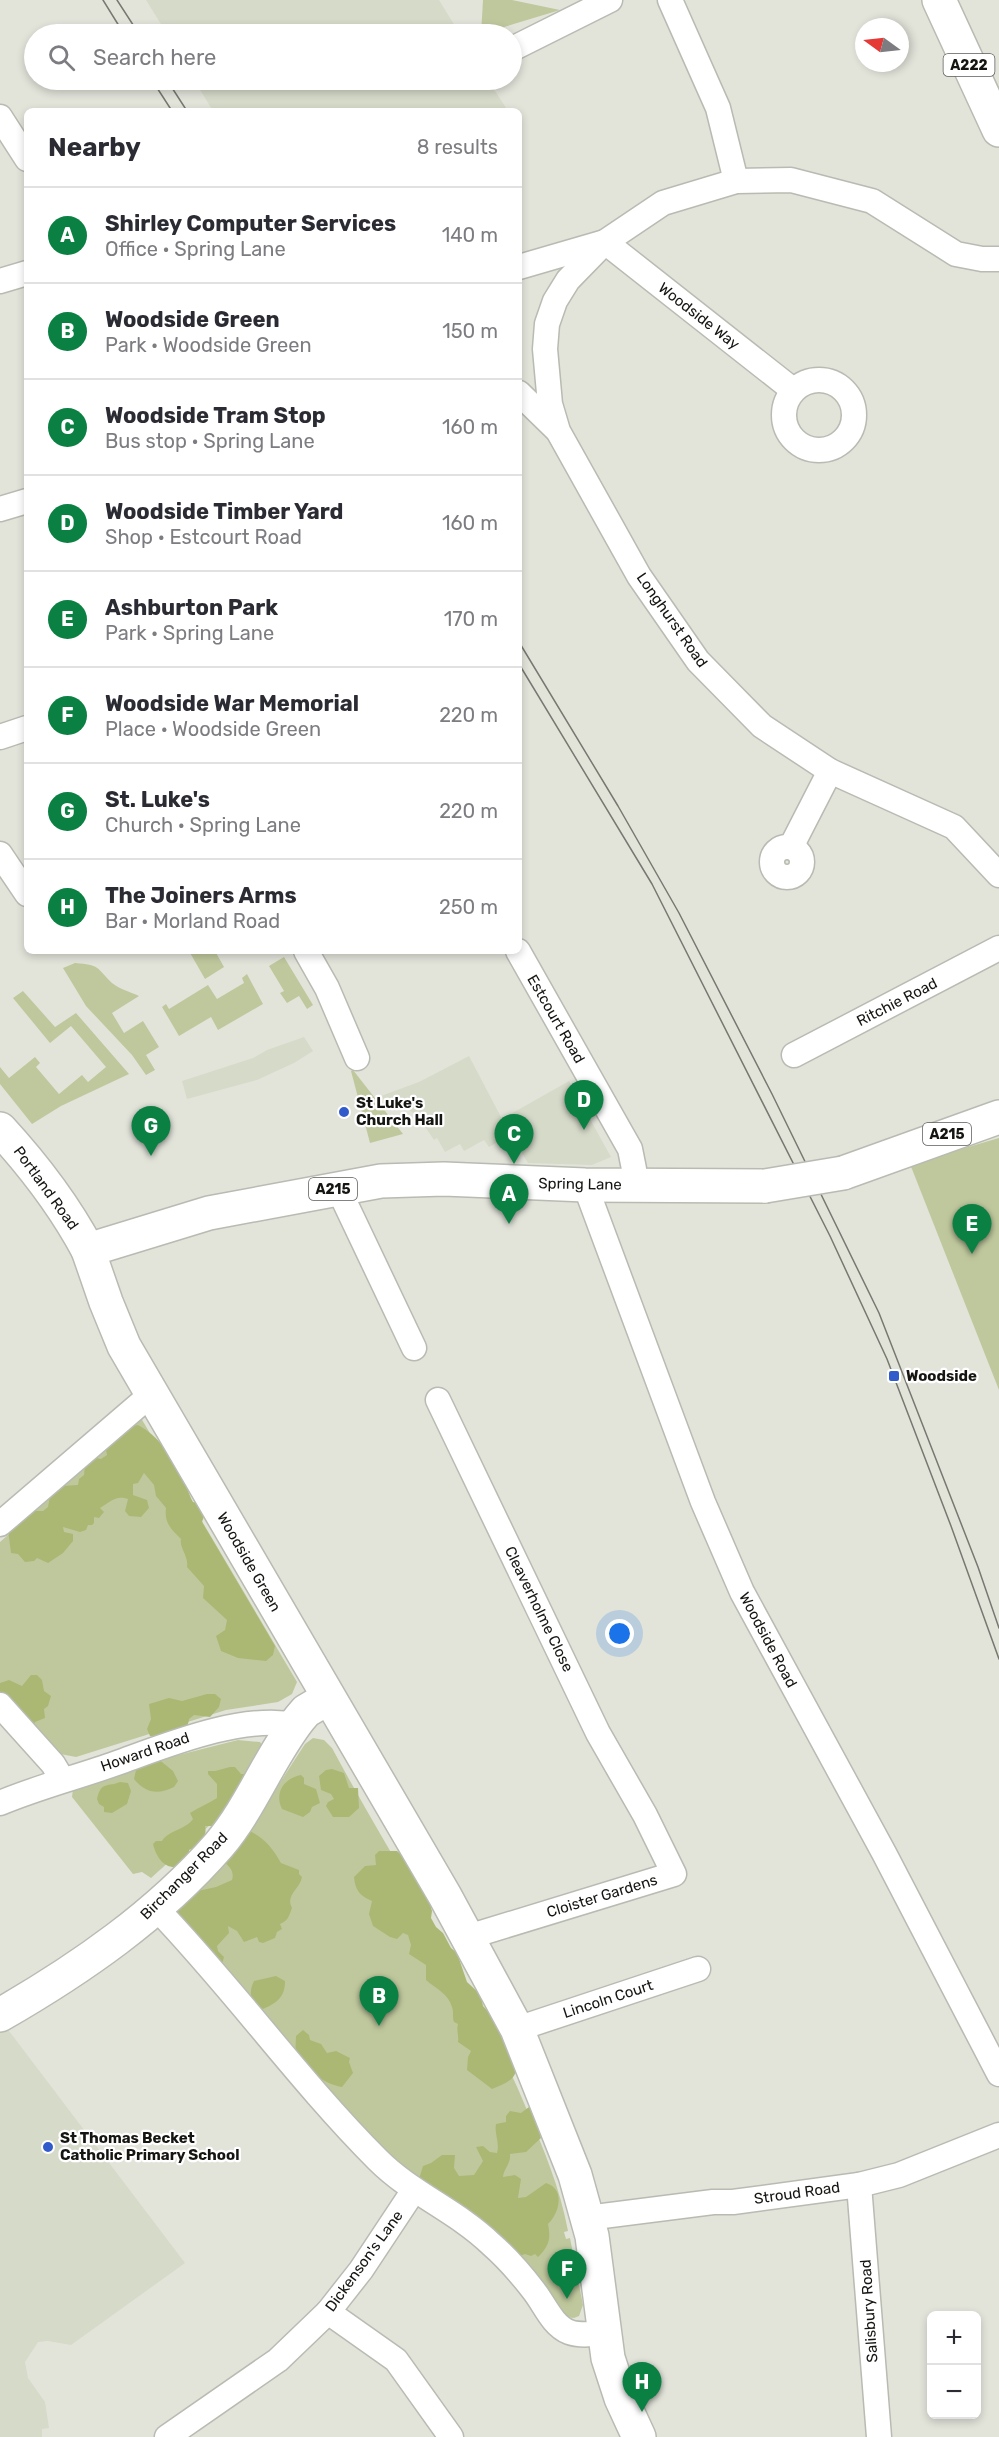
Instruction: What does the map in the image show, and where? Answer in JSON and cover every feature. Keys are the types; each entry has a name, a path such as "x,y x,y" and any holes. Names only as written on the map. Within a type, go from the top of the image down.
{"main road":[{"name":"A222","path":"939,0 999,130"},
{"name":"Spring Lane","path":"88,1250 209,1213 381,1181 444,1179 585,1185 765,1186 843,1173 999,1117"},
{"name":"Portland Road","path":"0,1129 23,1154 57,1199 88,1250"},
{"name":"Woodside Green","path":"88,1250 115,1326 153,1396 468,1937 517,2029 564,2143 587,2218 599,2274 605,2333 613,2375 639,2437"},
{"name":"Birchanger Road","path":"0,2015 74,1969 156,1908 219,1844 255,1792 295,1725 306,1712 328,1698"}],"street":[{"path":"522,44 610,0"},
{"path":"670,0 718,108 736,181"},
{"path":"0,117 24,154"},
{"name":"Longhurst Road","path":"999,259 982,259 956,254 872,201 791,180 736,181 663,203 605,242 568,280 555,301 547,324 545,349 550,404 558,431 639,576 698,661 762,726 830,771 954,827 999,875"},
{"name":"Longhurst Road","path":"522,266 605,242"},
{"name":"Woodside Way","path":"605,242 793,390"},
{"path":"0,281 24,274"},
{"name":"Longhurst Road","path":"522,396 558,431"},
{"path":"0,509 24,502"},
{"path":"0,737 24,729"},
{"path":"791,848 830,771"},
{"path":"0,854 24,890"},
{"name":"Ritchie Road","path":"794,1055 999,948"},
{"path":"308,954 327,988 357,1058"},
{"name":"Estcourt Road","path":"520,954 630,1149 634,1185"},
{"name":"Woodside Road","path":"585,1185 704,1502 742,1592 884,1853 999,2074"},
{"path":"338,1188 414,1348"},
{"path":"0,1524 141,1403 153,1396"},
{"name":"Cleaverholme Close","path":"438,1400 593,1722 645,1815"},
{"path":"0,1704 53,1764 62,1779"},
{"name":"Howard Road","path":"0,1803 62,1779 199,1734 272,1722 295,1725"},
{"name":"Cloister Gardens","path":"468,1937 674,1874 645,1815"},
{"path":"156,1908 198,1952 300,2076 380,2162 414,2190 470,2225 490,2243 516,2269 552,2318 563,2329 580,2334 605,2333"},
{"name":"Lincoln Court","path":"517,2029 698,1969"},
{"name":"Stroud Road","path":"587,2218 859,2185 899,2175 999,2135"},
{"name":"Salisbury Road","path":"859,2185 879,2437"},
{"name":"Dickenson's Lane","path":"167,2437 278,2361 328,2312 361,2270 414,2190"},
{"path":"328,2312 396,2360 451,2437"}],"shaded area":[{"path":"146,0 439,0 454,24 161,24"},
{"path":"200,90 494,90 506,108 211,108"},
{"path":"304,1037 313,1051 294,1063 257,1080 187,1099 182,1081 253,1058 267,1050"},
{"path":"469,1056 502,1119 569,1081 611,1157 592,1165 528,1163 509,1132 510,1135 489,1147 484,1140 464,1151 460,1144 445,1152 437,1138 434,1140 418,1116 409,1110 390,1107 381,1096 419,1082"},
{"name":"St Thomas Becket Catholic Primary School","path":"6,2027 185,2263 71,2345 48,2341 38,2342 25,2362 28,2378 45,2402 49,2428 42,2429 42,2437 0,2437 0,2031"}],"green space":[{"path":"483,0 512,0 560,10 514,24 482,24"},
{"path":"191,954 217,954 224,967 205,979"},
{"path":"284,957 313,1005 307,1009 299,996 287,1003 280,993 284,991 269,966"},
{"path":"75,963 93,966 115,985 139,996 112,1013 124,1033 143,1021 159,1047 146,1055 155,1070 146,1075 132,1055 86,1006 63,968"},
{"path":"247,974 263,1004 218,1030 211,1017 179,1036 162,1007 166,1004 169,1009 208,985 217,999 244,983 242,978"},
{"path":"23,991 55,1027 76,1013 129,1074 61,1106 32,1124 0,1084 0,1067 9,1078 35,1057 40,1063 36,1067 59,1094 82,1075 88,1082 106,1067 71,1026 50,1043 13,998"},
{"path":"353,1070 403,1134 370,1143 351,1071"},
{"path":"999,1138 999,1390 910,1164"},
{"path":"141,1418 297,1682 292,1694 278,1702 226,1710 76,1757 55,1753 0,1692 0,1542"},
{"path":"138,1425 152,1434 163,1446 181,1473 180,1477 193,1502 198,1503 204,1516 202,1522 275,1646 273,1655 266,1661 238,1658 221,1651 216,1636 225,1630 227,1620 203,1598 204,1586 187,1567 181,1539 169,1525 166,1508 156,1496 154,1485 144,1473 138,1483 133,1484 133,1495 147,1500 149,1508 141,1517 129,1516 125,1511 128,1499 116,1499 100,1508 104,1512 99,1518 94,1517 94,1523 88,1525 86,1530 80,1532 63,1527 64,1532 73,1534 73,1541 63,1553 48,1563 37,1558 34,1561 25,1562 18,1554 11,1553 8,1530 30,1511 43,1511 48,1507 50,1496 61,1486 78,1485 79,1479 84,1475 85,1464 93,1457 101,1459 107,1455 105,1445 132,1426"},
{"path":"31,1675 37,1675 42,1680 44,1691 51,1696 48,1706 44,1709 45,1718 35,1722 33,1726 0,1708 0,1683 9,1680 22,1686"},
{"path":"215,1694 221,1699 219,1707 210,1717 194,1715 180,1732 168,1736 150,1736 147,1729 151,1719 149,1704 169,1698 182,1701"},
{"path":"313,1738 324,1740 332,1748 459,1972 506,2063 551,2169 561,2200 568,2231 564,2232 566,2239 570,2238 583,2305 579,2316 566,2317 391,2157 282,2039 177,1913 253,1824 305,1744"},
{"path":"238,1740 260,1742 265,1749 211,1824 151,1878 142,1872 133,1874 72,1797 73,1789 151,1762"},
{"path":"157,1758 173,1771 178,1781 174,1787 157,1792 147,1790 134,1779 136,1770 149,1760"},
{"path":"235,1767 241,1774 248,1774 221,1826 205,1826 202,1841 189,1850 189,1856 176,1867 167,1866 158,1857 153,1844 186,1826 193,1819 190,1813 217,1798 217,1784 208,1771"},
{"path":"332,1769 344,1773 349,1788 358,1788 359,1808 349,1817 333,1817 326,1806 334,1799 331,1794 321,1790 319,1776 326,1770"},
{"path":"301,1775 304,1778 304,1784 316,1789 320,1803 312,1807 310,1812 303,1817 282,1809 279,1797 285,1783"},
{"path":"120,1782 128,1783 131,1791 127,1804 112,1813 104,1812 104,1807 97,1799 101,1789"},
{"path":"245,1829 262,1839 281,1863 299,1870 302,1877 290,1899 292,1908 289,1916 280,1924 282,1929 277,1932 275,1938 263,1943 259,1942 257,1937 244,1942 237,1931 228,1926 229,1933 217,1946 218,1951 224,1957 222,1964 177,1921 177,1910 193,1892 216,1887 232,1880 232,1871 220,1859"},
{"path":"379,1851 397,1851 410,1862 423,1881 432,1911 431,1918 451,1948 457,1953 467,1982 481,1995 483,2006 493,2017 506,2042 507,2049 514,2057 516,2072 511,2080 492,2089 467,2070 471,2051 458,2042 458,2024 454,2022 450,2002 426,1980 426,1965 409,1954 411,1945 408,1935 403,1933 397,1939 373,1926 369,1914 372,1901 359,1892 354,1877 365,1866 376,1865 375,1855"},
{"path":"276,1976 285,1981 284,1991 276,2002 263,2009 251,1997 252,1986 254,1981"},
{"path":"303,2030 309,2035 310,2040 321,2044 327,2053 336,2051 350,2058 353,2073 342,2087 322,2079 302,2064 296,2051 296,2036"},
{"path":"529,2107 536,2117 541,2138 526,2152 510,2154 503,2177 515,2175 521,2179 518,2198 526,2197 546,2183 556,2191 559,2202 548,2224 549,2238 545,2249 538,2257 535,2254 531,2256 525,2254 517,2257 419,2179 423,2166 442,2155 455,2155 454,2168 459,2176 474,2175 483,2161 476,2147 483,2146 490,2152 497,2153 496,2124 506,2122 506,2116 510,2111 521,2113"}],"tram line":[{"path":"103,0 118,24"},
{"path":"117,0 133,24"},
{"path":"158,90 170,108"},
{"path":"173,90 185,108"},
{"path":"522,647 618,806 679,913 772,1094 879,1313 978,1567 999,1628"},
{"path":"522,669 652,884 830,1236 887,1359 999,1659"}],"place":[{"name":"St Luke's Church Hall","path":"344,1112"},
{"name":"Woodside Timber Yard","path":"584,1130"},
{"name":"St. Luke's","path":"151,1156"},
{"name":"Woodside Tram Stop","path":"514,1164"},
{"name":"Shirley Computer Services","path":"509,1224"},
{"name":"Ashburton Park","path":"972,1254"},
{"name":"Woodside","path":"894,1376"},
{"name":"Woodside Green","path":"379,2026"},
{"name":"St Thomas Becket Catholic Primary School","path":"48,2147"},
{"name":"Woodside War Memorial","path":"567,2299"},
{"name":"The Joiners Arms","path":"642,2412"}]}
